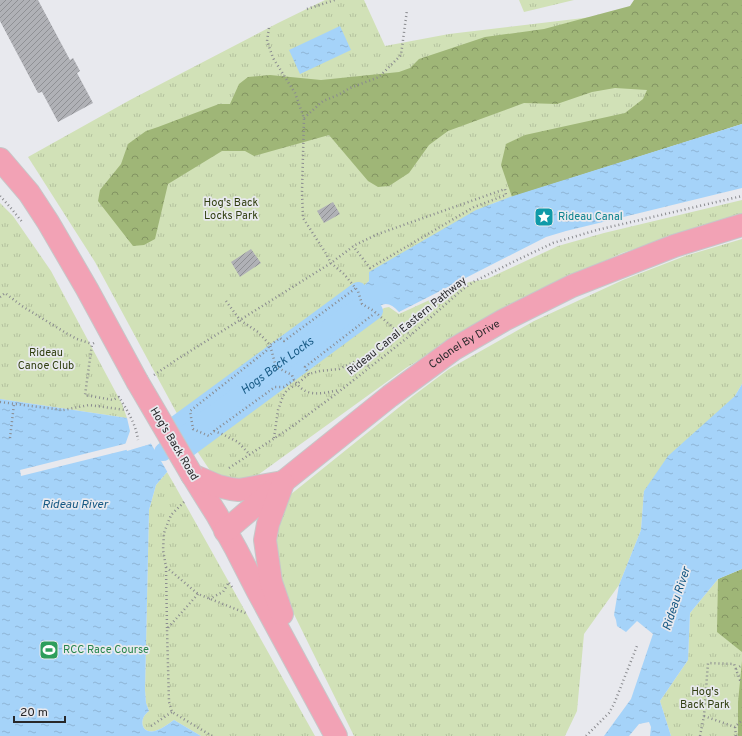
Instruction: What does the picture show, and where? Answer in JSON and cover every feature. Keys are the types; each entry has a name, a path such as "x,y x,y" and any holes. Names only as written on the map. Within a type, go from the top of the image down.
{"main road":[{"name":"Hog's Back Road","path":"0,159 29,193 48,222 87,289 146,378 192,474 226,531 336,736"},
{"name":"Colonel By Drive","path":"226,531 283,482 390,396 454,349 504,320 572,286 674,246 742,225"},
{"path":"192,474 218,486 239,490 283,482 268,524 265,546 271,582 303,674"}],"path":[{"path":"307,9 335,0"},
{"path":"304,118 323,101 350,88 379,77 401,55 407,10"},
{"path":"269,28 267,41 273,58 294,93 304,118 302,192 303,218 331,263 344,274 358,291 362,304 374,311 396,331 412,334"},
{"path":"146,378 331,263 353,246 378,234 505,189 506,195 474,207 370,268 353,246"},
{"name":"Rideau Canal Eastern Pathway","path":"223,472 290,428 341,390 412,334 468,285 553,243 597,230 742,196"},
{"path":"293,379 284,387 275,387 209,436 193,429 190,411 266,351 280,338 284,341 356,289"},
{"path":"0,297 5,293 22,306 66,334 92,344 85,395 113,400 119,396 132,420 138,440"},
{"path":"226,301 240,320 258,332 271,346 276,367 292,375 293,379 305,392 323,393 341,390"},
{"path":"309,374 305,367 375,313"},
{"path":"274,438 278,410 287,390 309,374 339,369 356,361 363,362 370,367"},
{"path":"0,402 63,410 89,405 126,410"},
{"path":"10,438 14,404"},
{"path":"214,431 238,442 250,455"},
{"path":"184,502 171,515 164,533 163,550 166,567 169,702 172,712 212,736"},
{"path":"166,567 198,594 244,612 252,617"},
{"path":"208,599 223,592 229,583 227,576"},
{"path":"167,629 198,594"},
{"path":"586,736 609,714 637,646"},
{"path":"700,736 704,716 708,663 734,664 740,680 742,681"},
{"path":"736,669 742,665"},
{"path":"151,726 172,712"},
{"path":"704,716 735,727"},
{"path":"735,727 742,720"},
{"path":"735,727 736,736"}],"green space":[{"name":"Hog's Back Locks Park","path":"325,0 364,0 385,46 449,34 634,12 663,95 512,197 494,203 370,275 369,281 358,291 181,421 95,262 28,157 130,100"},
{"path":"519,0 574,0 524,12"},
{"path":"543,0 571,0 544,6"},
{"path":"634,0 742,0 742,124 512,197 501,165 506,144 525,135 625,113 643,99 647,90 615,88 592,92 557,104 524,103 448,131 429,145 409,173 389,186 378,187 368,181 329,135 254,156 245,151 222,151 168,184 155,239 144,245 133,246 98,201 100,190 121,164 128,144 146,131 219,104 230,104 239,84 248,77 270,75 321,80 399,72 410,68 419,59 485,37 544,29 630,6"},
{"path":"742,200 742,215 622,253 533,294 448,342 406,368 251,480 225,479 213,475 195,448 278,389 384,308 389,307 399,314 469,282 487,279 558,246 604,233"},
{"name":"Rideau Canoe Club","path":"0,203 13,216 51,271 122,404 127,418 0,399"},
{"path":"742,239 742,384 735,396 644,491 641,530 619,585 584,634 577,711 565,736 354,736 286,598 274,569 277,520 290,495 449,369 534,321 623,280 685,256"},
{"path":"167,472 315,736 201,736 174,720 163,728 155,731 150,731 144,728 142,722 143,718 149,711 146,703 145,690 149,510 156,485"},
{"name":"Hog's Back Park","path":"742,569 742,736 671,736 660,701 688,660 690,613 718,579"},
{"path":"742,569 742,652 717,632 718,579"},
{"path":"742,661 742,736 738,736 738,702"}],"water":[{"path":"340,26 351,50 300,74 289,50"},
{"name":"Rideau Canal","path":"742,124 742,188 546,237 399,312 393,306 386,304 383,304 374,311 358,291 369,281 369,272 476,210 510,197"},
{"name":"Rideau River","path":"742,384 742,569 718,579 690,613 688,660 660,701 671,736 650,736 651,727 649,722 639,724 629,736 604,736 631,699 653,634 637,621 626,632 617,626 614,615 619,585 641,530 644,491 668,456 735,396"},
{"name":"Rideau River","path":"0,399 127,418 130,431 125,445 127,451 150,444 170,429 183,452 156,485 149,510 145,690 146,703 149,711 143,718 142,722 144,728 150,731 155,731 163,728 174,720 201,736 0,736"}],"pier":[{"path":"169,428 185,454 168,473 150,442"},
{"path":"128,443 128,448 150,444 21,476 20,470"}],"building":[{"path":"0,0 38,0 70,60 73,58 80,71 77,73 93,103 58,122 42,92 38,93 0,21"},
{"path":"333,202 340,214 324,223 317,211"},
{"path":"251,249 261,263 240,277 231,262"}],"waterway":[{"path":"358,291 374,311 183,452 170,429 358,291"},
{"name":"Hogs Back Locks","path":"163,452 362,304 388,291"}],"place":[{"name":"Rideau Canal","path":"544,217"},
{"name":"RCC Race Course","path":"49,650"}]}
